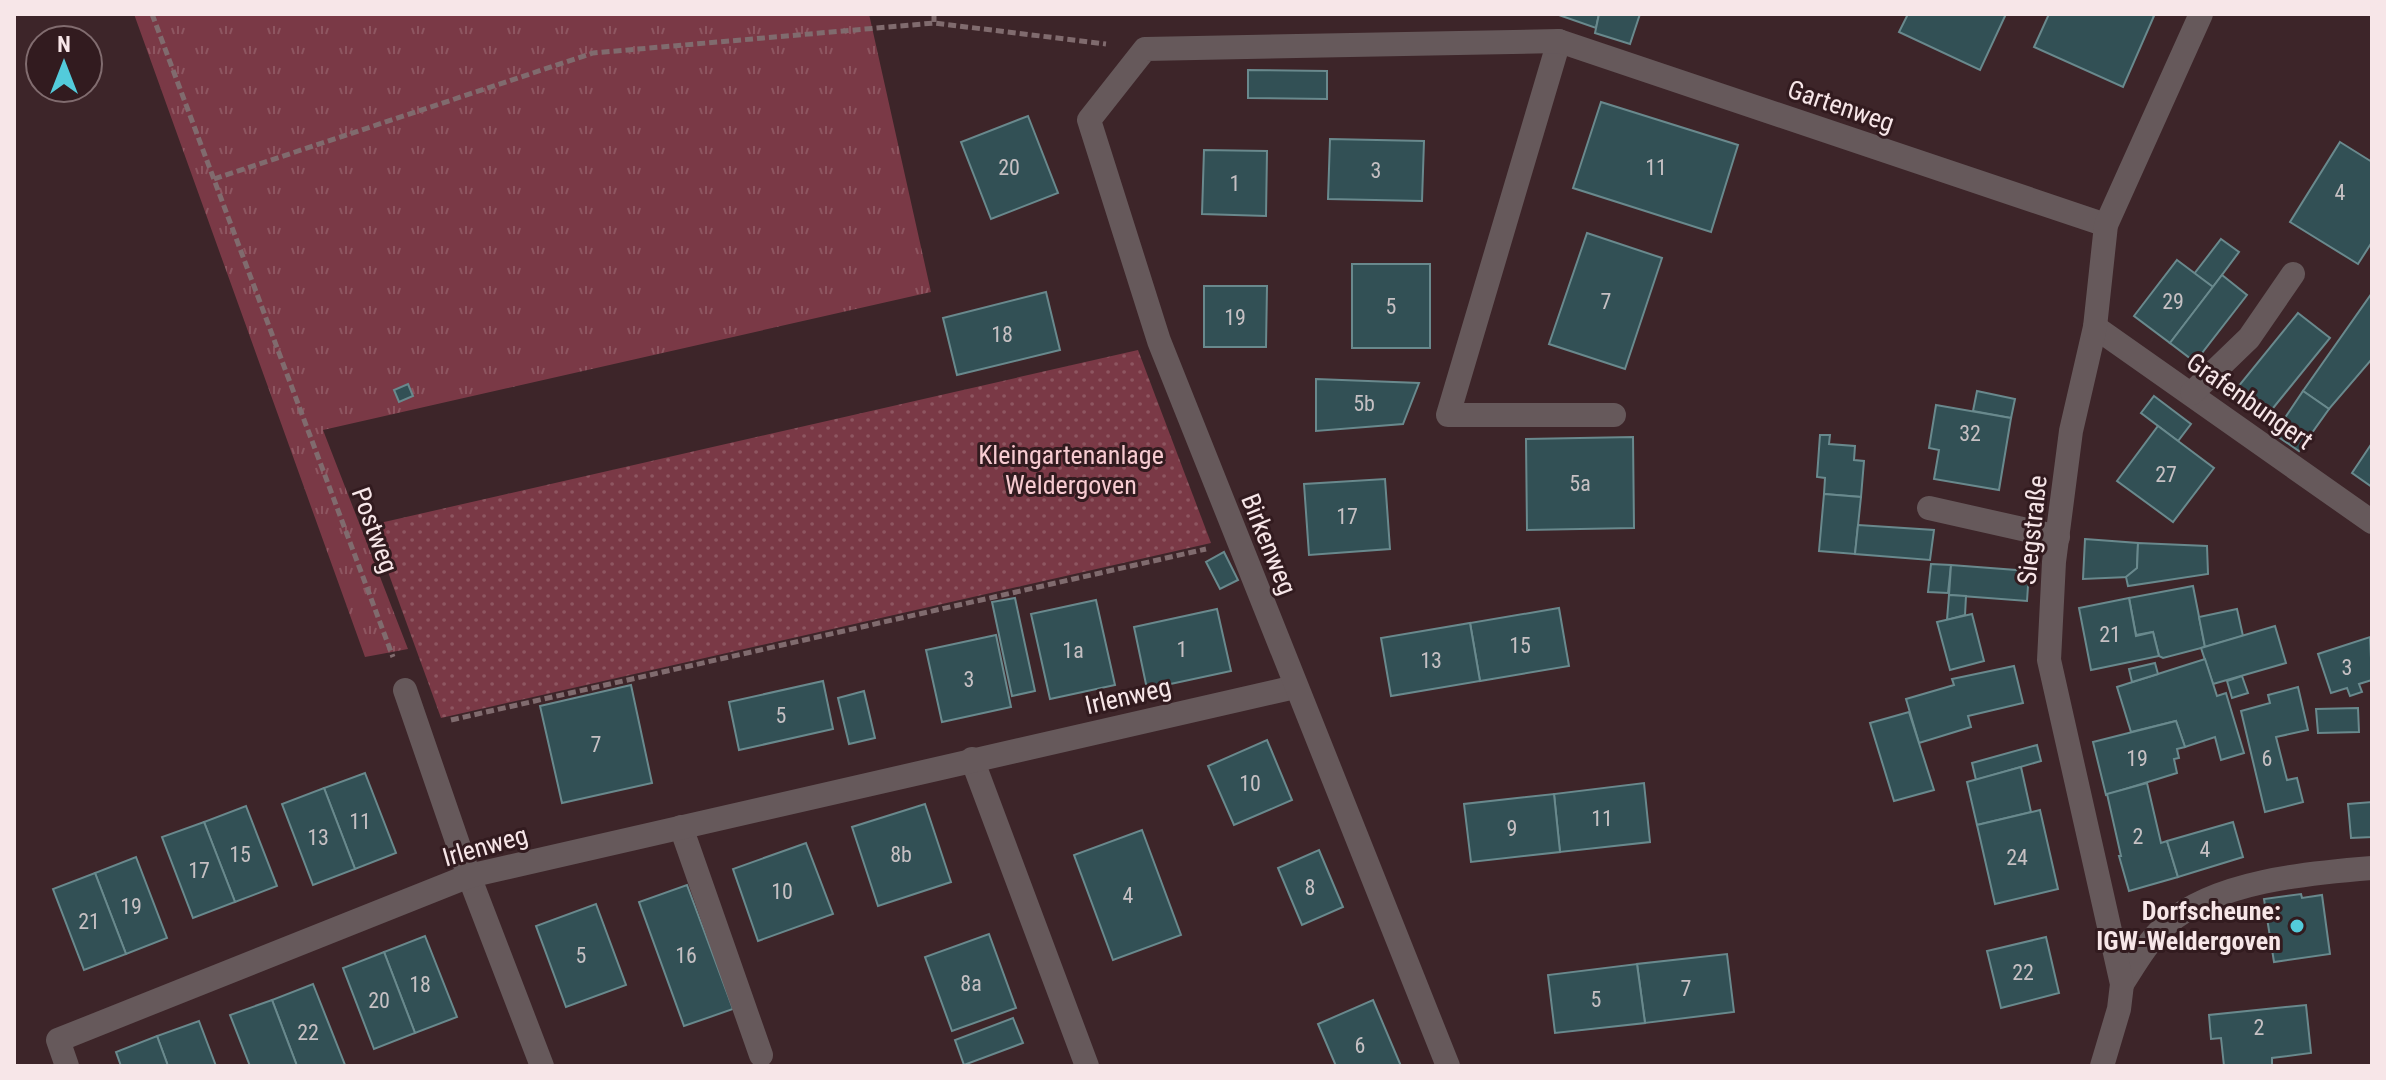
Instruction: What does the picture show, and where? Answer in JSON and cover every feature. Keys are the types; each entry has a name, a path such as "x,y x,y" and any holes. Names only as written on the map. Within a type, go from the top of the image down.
{"street":[{"name":"Siegstraße","path":"2102,1066 2119,1009 2122,984 2049,660 2058,537 2071,431 2095,327 2106,225 2201,14"},
{"name":"Gartenweg","path":"1145,49 1559,41 2106,225"},
{"path":"1559,41 1448,415 1614,415"},
{"name":"Birkenweg","path":"1145,49 1089,120 1159,341 1448,1066"},
{"path":"2192,393 2249,338 2293,274"},
{"name":"Grafenbungert","path":"2095,327 2372,522"},
{"path":"1929,508 2058,537"},
{"name":"Irlenweg","path":"67,1066 58,1040 469,876 1295,687"},
{"path":"405,690 469,876 542,1066"},
{"path":"972,759 1087,1066"},
{"path":"681,827 761,1055"},
{"path":"2122,984 2165,926 2200,903 2261,883 2322,872 2372,868"}],"path":[{"name":"Postweg","path":"152,14 405,690"},
{"path":"934,14 934,23"},
{"path":"214,179 593,53 934,23 1145,49"},
{"path":"418,727 1238,542"}],"green space":[{"path":"134,14 869,14 931,292 323,430 408,649 365,657"},
{"name":"Kleingartenanlage Weldergoven","path":"1138,350 1211,543 441,718 371,525"}],"building":[{"path":"1556,14 1599,14 1596,28"},
{"path":"1599,14 1640,14 1630,44 1595,33"},
{"path":"1908,14 2006,14 1980,70 1899,32"},
{"path":"2049,14 2154,16 2123,87 2034,47"},
{"path":"1248,70 1327,71 1327,99 1248,98"},
{"path":"1601,102 1738,145 1711,232 1573,188"},
{"path":"1028,116 1058,193 991,219 961,142"},
{"path":"1330,139 1424,141 1422,201 1328,199"},
{"path":"2340,142 2372,162 2372,242 2358,264 2290,222"},
{"path":"1204,150 1267,151 1266,216 1202,214"},
{"path":"1587,233 1662,258 1625,369 1549,344"},
{"path":"2221,239 2239,252 2213,287 2194,274"},
{"path":"2177,260 2213,287 2170,343 2134,316"},
{"path":"1352,264 1430,264 1430,348 1352,348"},
{"path":"2222,275 2247,295 2195,362 2170,343"},
{"path":"1204,286 1267,286 1266,347 1204,347"},
{"path":"1046,292 1060,350 957,375 943,318"},
{"path":"2372,293 2372,359 2329,409 2303,391"},
{"path":"2298,313 2330,338 2265,418 2233,393"},
{"path":"1316,379 1419,383 1403,424 1316,431"},
{"path":"408,384 413,396 399,402 394,390"},
{"path":"1977,391 2015,399 2011,418 1973,411"},
{"path":"2303,391 2329,409 2299,451 2274,434"},
{"path":"2154,396 2191,424 2178,441 2141,413"},
{"path":"1936,405 2011,418 1999,490 1934,479 1939,450 1929,448"},
{"path":"2158,426 2214,468 2173,522 2117,481"},
{"path":"1820,435 1830,435 1829,444 1855,446 1854,460 1864,461 1861,497 1824,494 1825,478 1817,477"},
{"path":"1633,437 1634,528 1527,530 1526,439"},
{"path":"2372,443 2372,487 2352,473"},
{"path":"1385,479 1390,549 1309,555 1304,484"},
{"path":"1824,494 1861,497 1855,554 1819,551"},
{"path":"1858,525 1934,530 1930,560 1855,554"},
{"path":"2085,539 2138,543 2137,568 2128,577 2083,579"},
{"path":"2138,543 2207,546 2208,574 2128,586 2126,577 2137,568"},
{"path":"1224,552 1238,580 1220,589 1206,562"},
{"path":"1931,564 1951,565 1948,593 1928,592"},
{"path":"1951,565 2029,571 2027,601 1949,595"},
{"path":"2193,586 2205,647 2163,658 2159,656 2153,632 2136,635 2129,598"},
{"path":"1949,595 1966,596 1965,615 1947,620"},
{"path":"1015,598 1035,691 1012,696 992,602"},
{"path":"2129,598 2136,636 2153,632 2159,656 2091,670 2079,608"},
{"path":"1096,600 1115,685 1050,699 1031,614"},
{"path":"1559,608 1569,666 1480,681 1470,623"},
{"path":"1217,609 1231,671 1147,689 1134,627"},
{"path":"2237,609 2243,636 2205,647 2199,617"},
{"path":"1972,614 1984,661 1950,670 1937,622"},
{"path":"1470,623 1480,681 1391,696 1381,638"},
{"path":"2275,626 2286,663 2213,684 2201,648"},
{"path":"996,635 1011,707 942,722 926,650"},
{"path":"2370,637 2372,680 2359,684 2362,692 2350,696 2347,688 2331,693 2318,654"},
{"path":"2205,659 2217,696 2226,693 2244,753 2221,760 2215,737 2185,747 2176,721 2131,732 2117,687"},
{"path":"2155,663 2158,674 2132,682 2129,669"},
{"path":"2014,666 2023,703 1968,716 1971,727 1919,743 1906,699 1954,685 1952,679"},
{"path":"2242,676 2248,693 2232,698 2227,681"},
{"path":"823,681 833,729 739,750 729,702"},
{"path":"631,685 652,783 562,803 540,706"},
{"path":"2298,687 2308,730 2276,737 2287,780 2297,778 2303,802 2265,812 2241,711 2270,703 2268,695"},
{"path":"864,691 875,738 849,744 838,698"},
{"path":"2358,708 2359,732 2318,733 2316,709"},
{"path":"1909,712 1934,790 1894,801 1870,723"},
{"path":"2176,721 2185,747 2177,749 2179,758 2174,759 2177,773 2106,795 2093,742"},
{"path":"1267,740 1292,800 1234,825 1208,766"},
{"path":"2037,745 2041,761 1976,780 1972,763"},
{"path":"2021,767 2031,812 1977,825 1967,782"},
{"path":"365,773 396,853 355,869 324,788"},
{"path":"1644,783 1650,842 1560,852 1554,794"},
{"path":"2147,783 2161,843 2167,841 2178,877 2129,891 2107,794"},
{"path":"324,788 355,869 313,885 282,804"},
{"path":"1554,794 1560,852 1471,862 1464,804"},
{"path":"2372,802 2372,837 2351,838 2348,804"},
{"path":"925,804 951,882 878,906 852,827"},
{"path":"246,806 277,886 235,902 204,822"},
{"path":"2040,810 2058,889 1995,904 1977,825"},
{"path":"204,822 235,902 193,918 162,837"},
{"path":"2233,822 2243,857 2178,877 2167,841"},
{"path":"1142,830 1181,935 1113,960 1074,855"},
{"path":"806,843 833,914 758,941 733,869"},
{"path":"1319,850 1343,907 1302,925 1278,868"},
{"path":"136,857 167,938 126,954 95,873"},
{"path":"95,873 126,954 84,970 53,889"},
{"path":"687,885 733,1009 684,1026 639,902"},
{"name":"Dorfscheune: IGW-Weldergoven","path":"2301,894 2302,898 2322,895 2330,954 2274,962 2264,899"},
{"path":"596,904 626,985 566,1007 536,926"},
{"path":"989,934 1016,1008 952,1031 925,957"},
{"path":"425,936 457,1017 415,1033 384,952"},
{"path":"2046,937 2059,993 2001,1008 1987,951"},
{"path":"384,952 415,1033 374,1049 343,968"},
{"path":"1727,954 1734,1012 1645,1023 1637,964"},
{"path":"1637,964 1645,1023 1555,1033 1548,975"},
{"path":"313,984 345,1065 297,1066 272,1000"},
{"path":"272,1000 297,1066 250,1066 230,1015"},
{"path":"1373,1000 1401,1066 1336,1066 1318,1024"},
{"path":"2306,1005 2311,1053 2272,1058 2272,1066 2224,1066 2221,1038 2211,1039 2209,1015"},
{"path":"1013,1018 1023,1043 964,1065 955,1040"},
{"path":"199,1021 216,1066 168,1066 157,1036"},
{"path":"157,1036 168,1066 121,1066 116,1052"}],"place":[{"name":"Dorfscheune: IGW-Weldergoven","path":"2297,926"}]}
